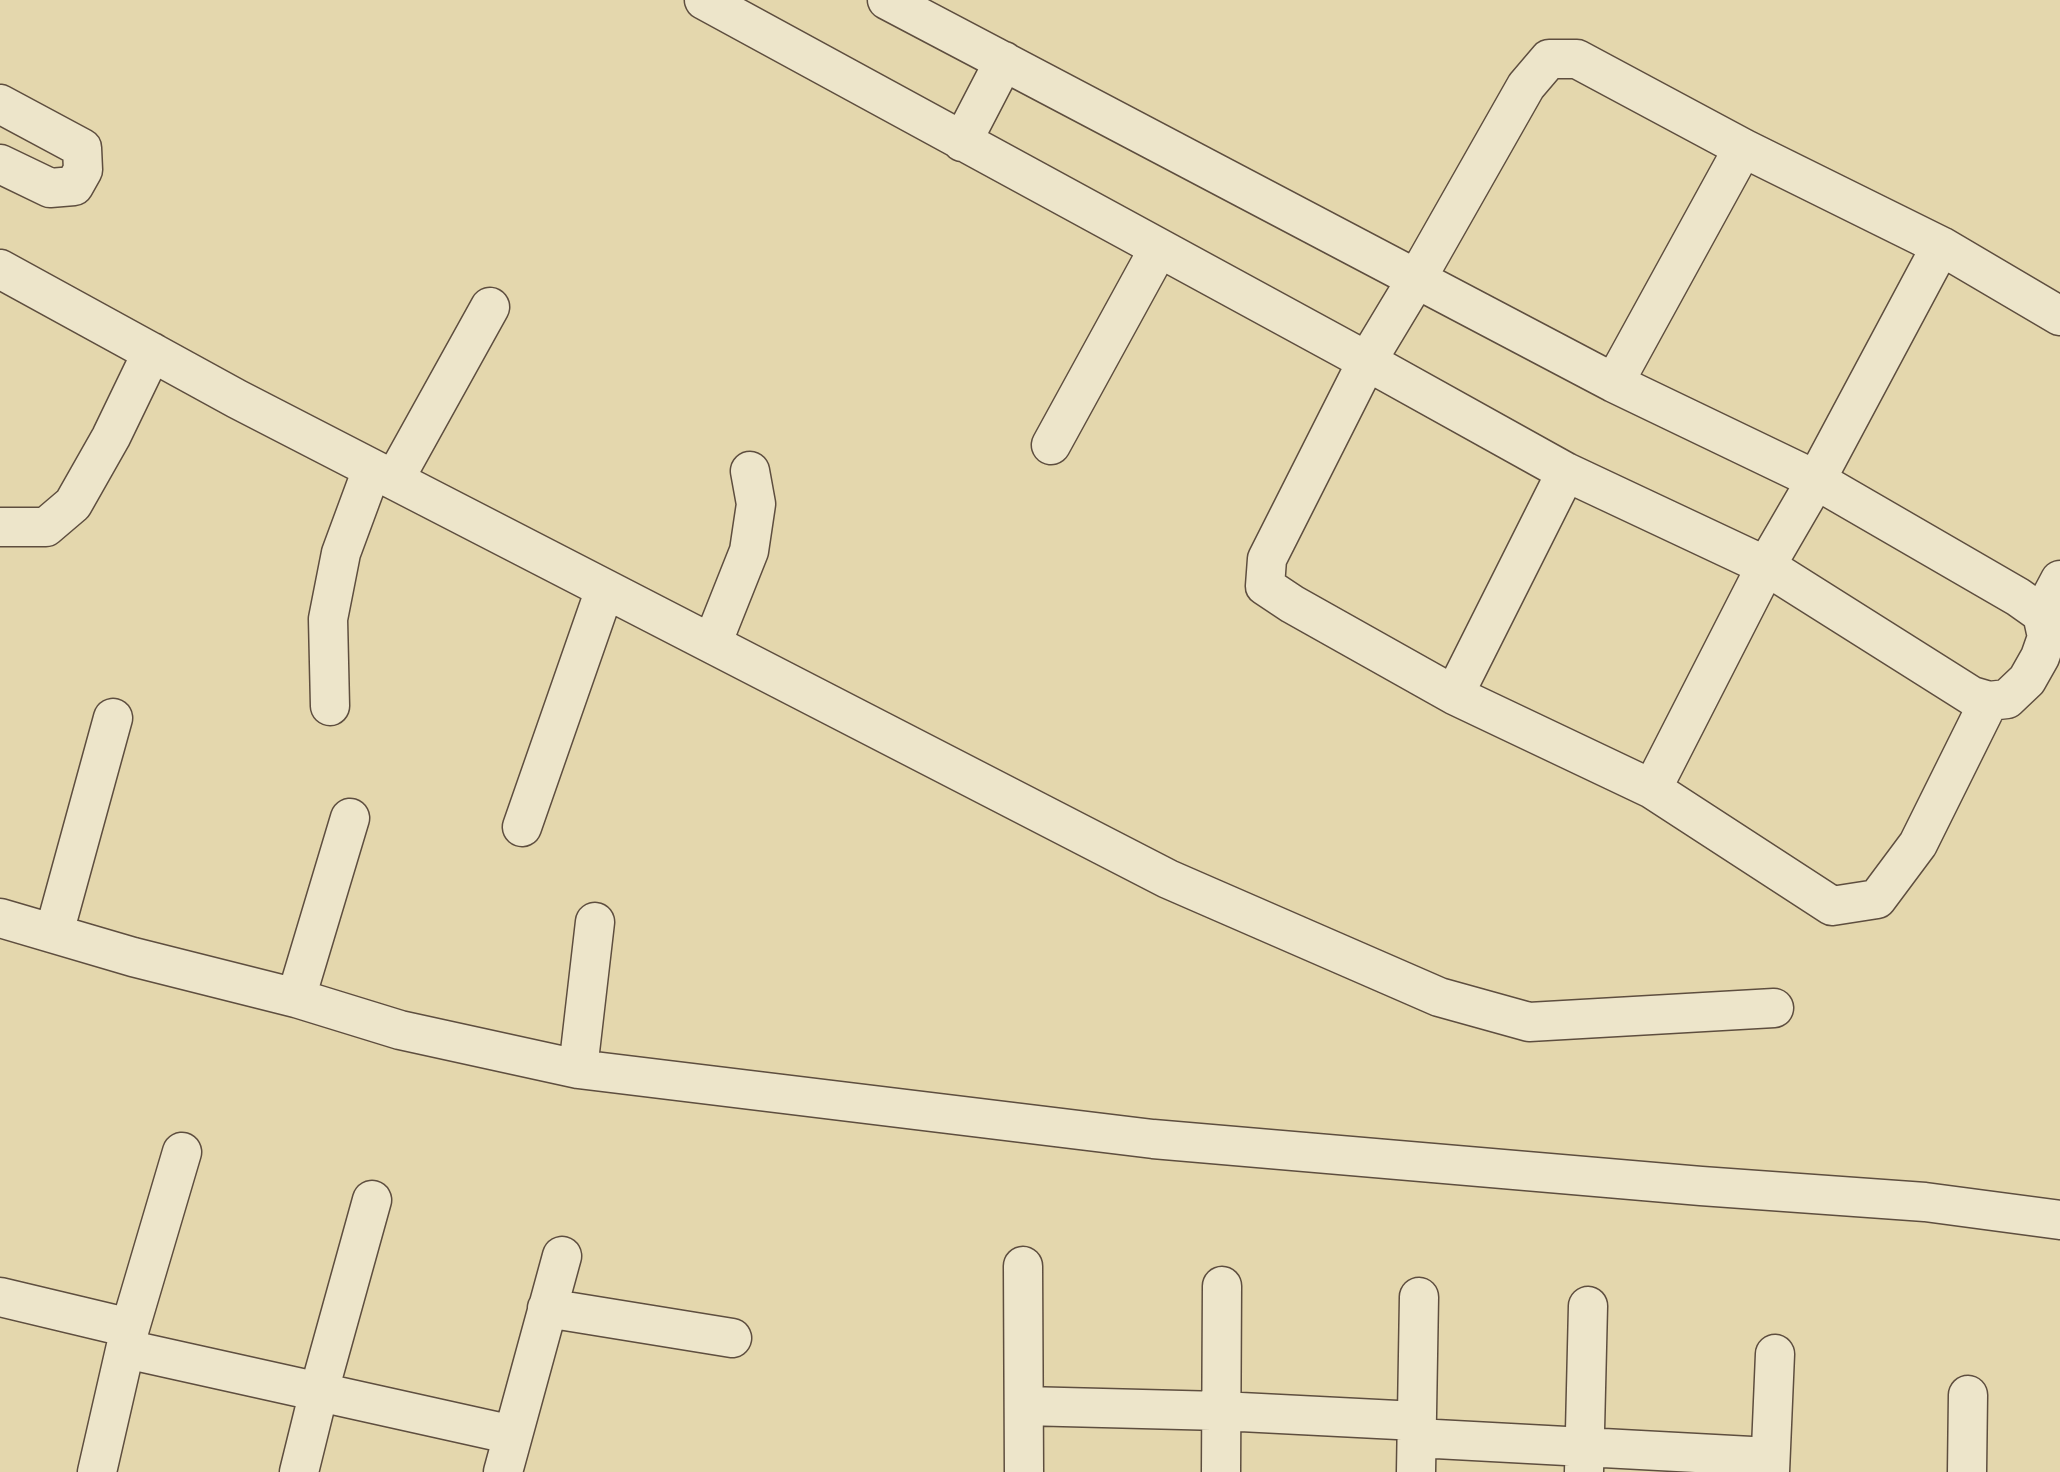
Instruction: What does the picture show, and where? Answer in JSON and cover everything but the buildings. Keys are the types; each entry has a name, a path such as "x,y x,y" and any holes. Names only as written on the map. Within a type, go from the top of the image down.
{"street":[{"path":"704,0 1566,472 1766,566 1972,696 1989,701 2007,699 2027,680 2047,637 2042,614 2060,580"},
{"path":"887,0 1614,383 1816,480 2018,597 2042,614"},
{"path":"1989,701 1918,844 1877,899 1832,906 1651,789 1454,695 1304,611 1265,586 1267,559 1367,361 1418,278 1526,86 1549,59 1577,59 1743,148 1941,246 2060,316"},
{"path":"962,142 1004,61"},
{"path":"0,104 82,148 83,170 74,186 50,188 0,163"},
{"path":"1614,383 1743,148"},
{"path":"1651,789 1766,566 1816,480 1941,246"},
{"path":"1051,445 1159,248"},
{"path":"0,269 237,399 1168,879 1439,997 1529,1022 1774,1008"},
{"path":"330,706 328,619 341,553 383,474 490,307"},
{"path":"0,527 46,527 73,504 111,437 152,352"},
{"path":"712,644 749,551 756,504 750,471"},
{"path":"1454,695 1566,472"},
{"path":"522,827 605,589"},
{"path":"54,933 113,718"},
{"path":"296,998 350,818"},
{"path":"0,918 133,957 296,998 400,1030 578,1069 1153,1139 1700,1186 1924,1202 2060,1220"},
{"path":"578,1069 595,922"},
{"path":"97,1472 128,1338 181,1152"},
{"path":"299,1472 372,1200"},
{"path":"503,1472 562,1256"},
{"path":"1023,1266 1024,1472"},
{"path":"1221,1472 1222,1286"},
{"path":"0,1297 128,1338 319,1391 513,1435"},
{"path":"1417,1443 1419,1297"},
{"path":"1584,1459 1588,1306"},
{"path":"547,1308 732,1338"},
{"path":"1024,1406 1221,1411 1417,1443 1584,1459 1770,1464 1776,1354"},
{"path":"1967,1472 1968,1395"}]}
